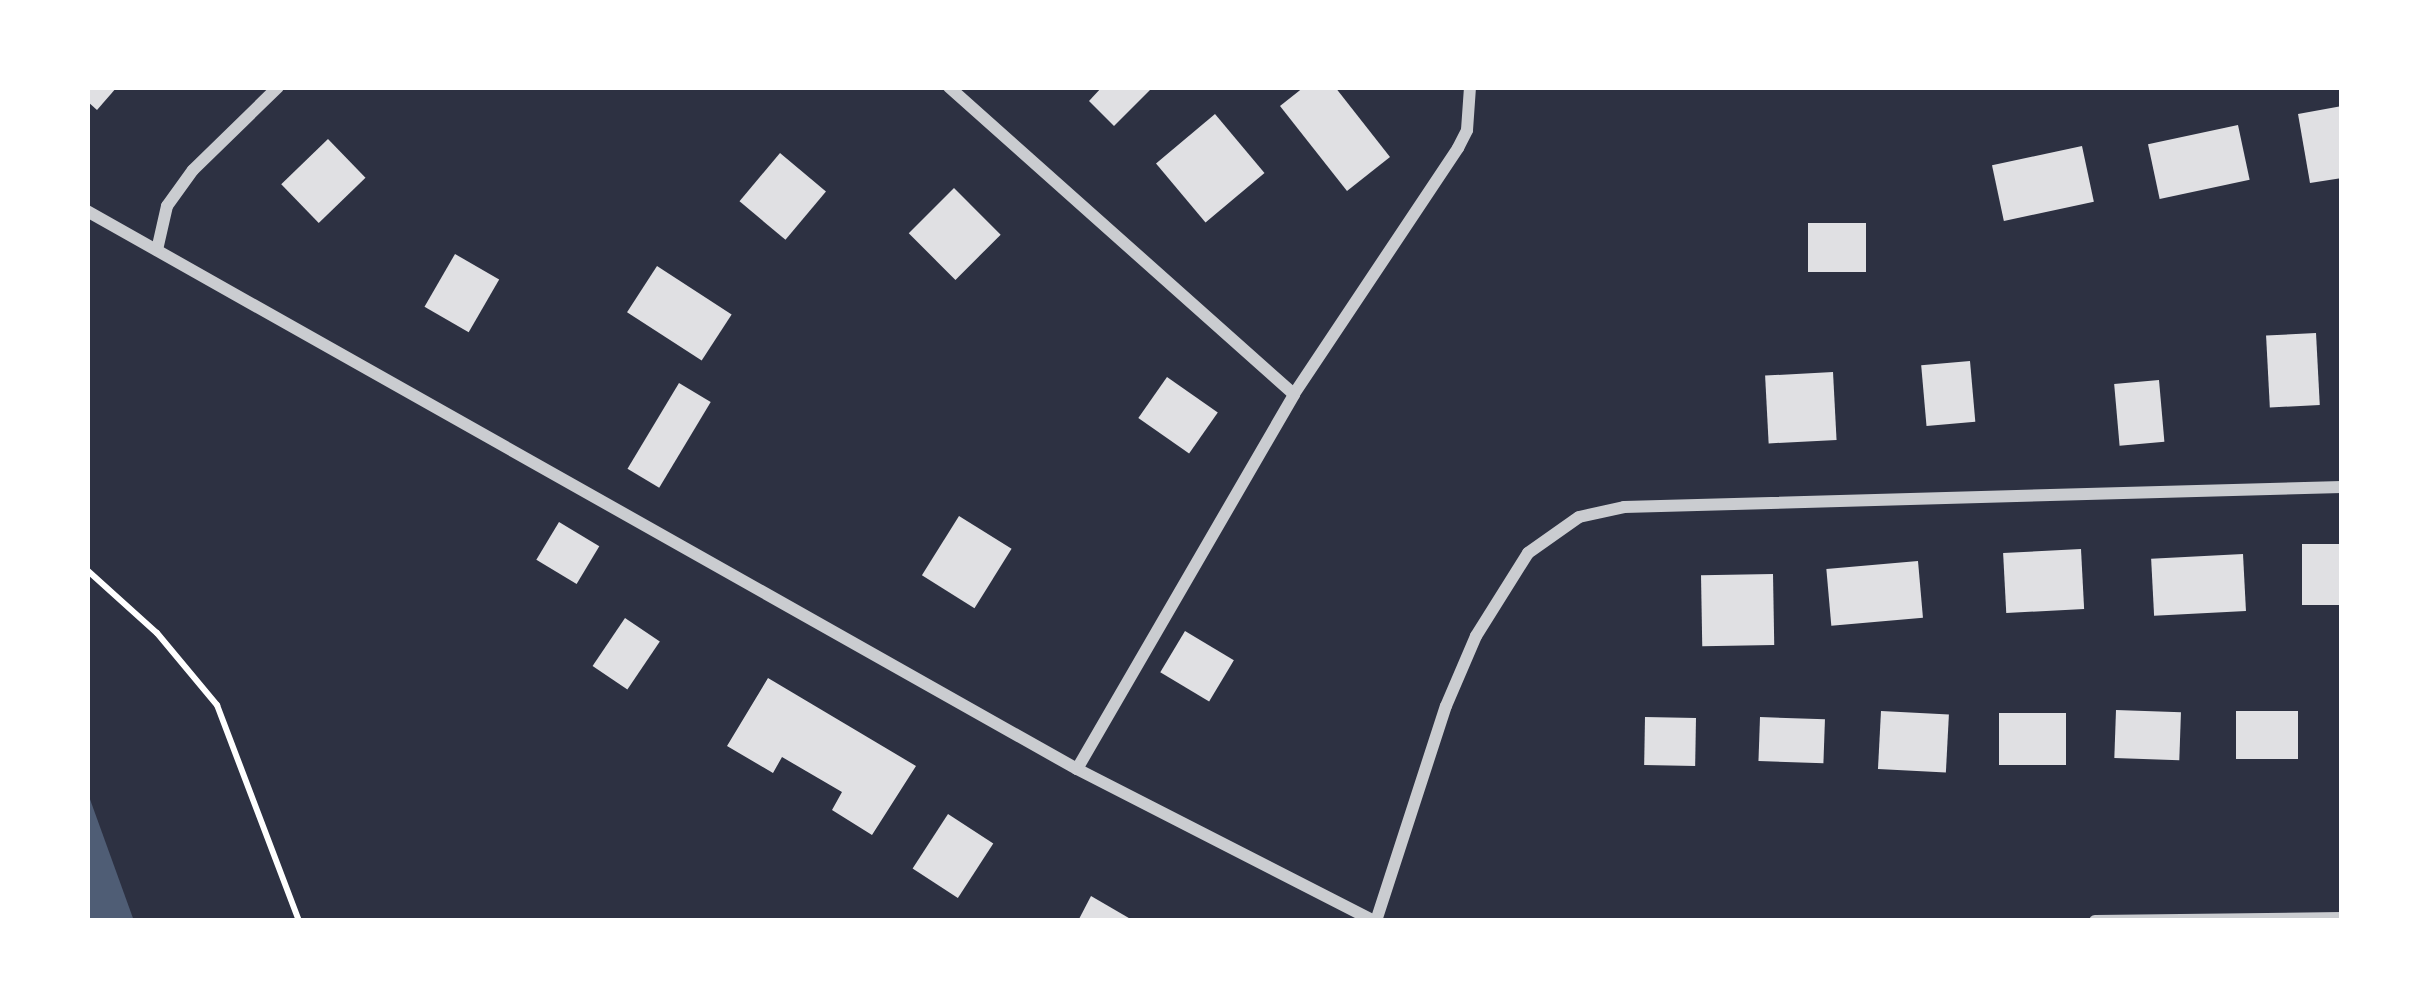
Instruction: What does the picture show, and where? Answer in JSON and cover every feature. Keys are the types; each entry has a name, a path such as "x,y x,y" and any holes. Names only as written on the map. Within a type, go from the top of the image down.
{"street":[{"path":"157,250 167,206 193,170 278,87"},
{"path":"949,87 1294,394"},
{"path":"1077,770 1294,394 1458,148 1467,130 1470,87"},
{"path":"87,211 1077,770 1375,921 1446,706 1476,636 1528,553 1579,517 1624,508 2342,487"},
{"path":"2095,921 2342,918"}],"path":[{"path":"87,570 158,633 217,705 285,874 298,921"}],"water":[{"path":"87,791 134,921 87,921"}],"building":[{"path":"87,87 117,87 97,110 87,101"},
{"path":"1102,87 1153,87 1114,126 1089,101"},
{"path":"1304,87 1335,87 1390,157 1347,191 1280,106"},
{"path":"2342,106 2342,178 2310,183 2298,114"},
{"path":"1215,114 1264,173 1206,222 1156,163"},
{"path":"2238,125 2250,180 2160,199 2148,144"},
{"path":"328,139 366,178 319,223 281,184"},
{"path":"2082,146 2094,202 2004,221 1992,165"},
{"path":"780,153 826,192 785,240 740,201"},
{"path":"954,188 1001,235 955,280 909,233"},
{"path":"1808,223 1866,223 1866,272 1808,272"},
{"path":"455,254 499,280 469,332 424,307"},
{"path":"657,266 732,314 702,361 627,312"},
{"path":"2316,333 2320,405 2270,408 2266,336"},
{"path":"1970,361 1975,422 1927,426 1921,365"},
{"path":"1833,372 1837,440 1769,443 1765,376"},
{"path":"1167,377 1218,413 1189,454 1138,418"},
{"path":"2159,380 2164,442 2120,446 2114,384"},
{"path":"679,383 711,402 659,488 627,469"},
{"path":"959,516 1012,549 974,608 922,575"},
{"path":"559,522 599,546 577,584 536,560"},
{"path":"2302,544 2342,544 2342,605 2302,605"},
{"path":"2081,549 2084,609 2006,613 2003,553"},
{"path":"2243,554 2246,611 2154,616 2151,559"},
{"path":"1918,561 1923,618 1831,626 1826,569"},
{"path":"1773,574 1774,645 1702,646 1701,575"},
{"path":"625,618 660,641 627,690 593,666"},
{"path":"1185,631 1234,660 1209,702 1160,672"},
{"path":"768,678 916,766 872,835 832,810 842,792 782,757 773,773 727,746"},
{"path":"2116,710 2181,712 2179,760 2114,758"},
{"path":"1881,711 1949,715 1946,772 1878,769"},
{"path":"2236,711 2298,711 2298,759 2236,759"},
{"path":"1999,713 2066,713 2066,765 1999,765"},
{"path":"1645,717 1696,718 1695,766 1644,765"},
{"path":"1760,717 1825,719 1823,763 1758,761"},
{"path":"948,814 993,843 958,898 913,869"},
{"path":"1091,896 1134,921 1078,921"}]}
